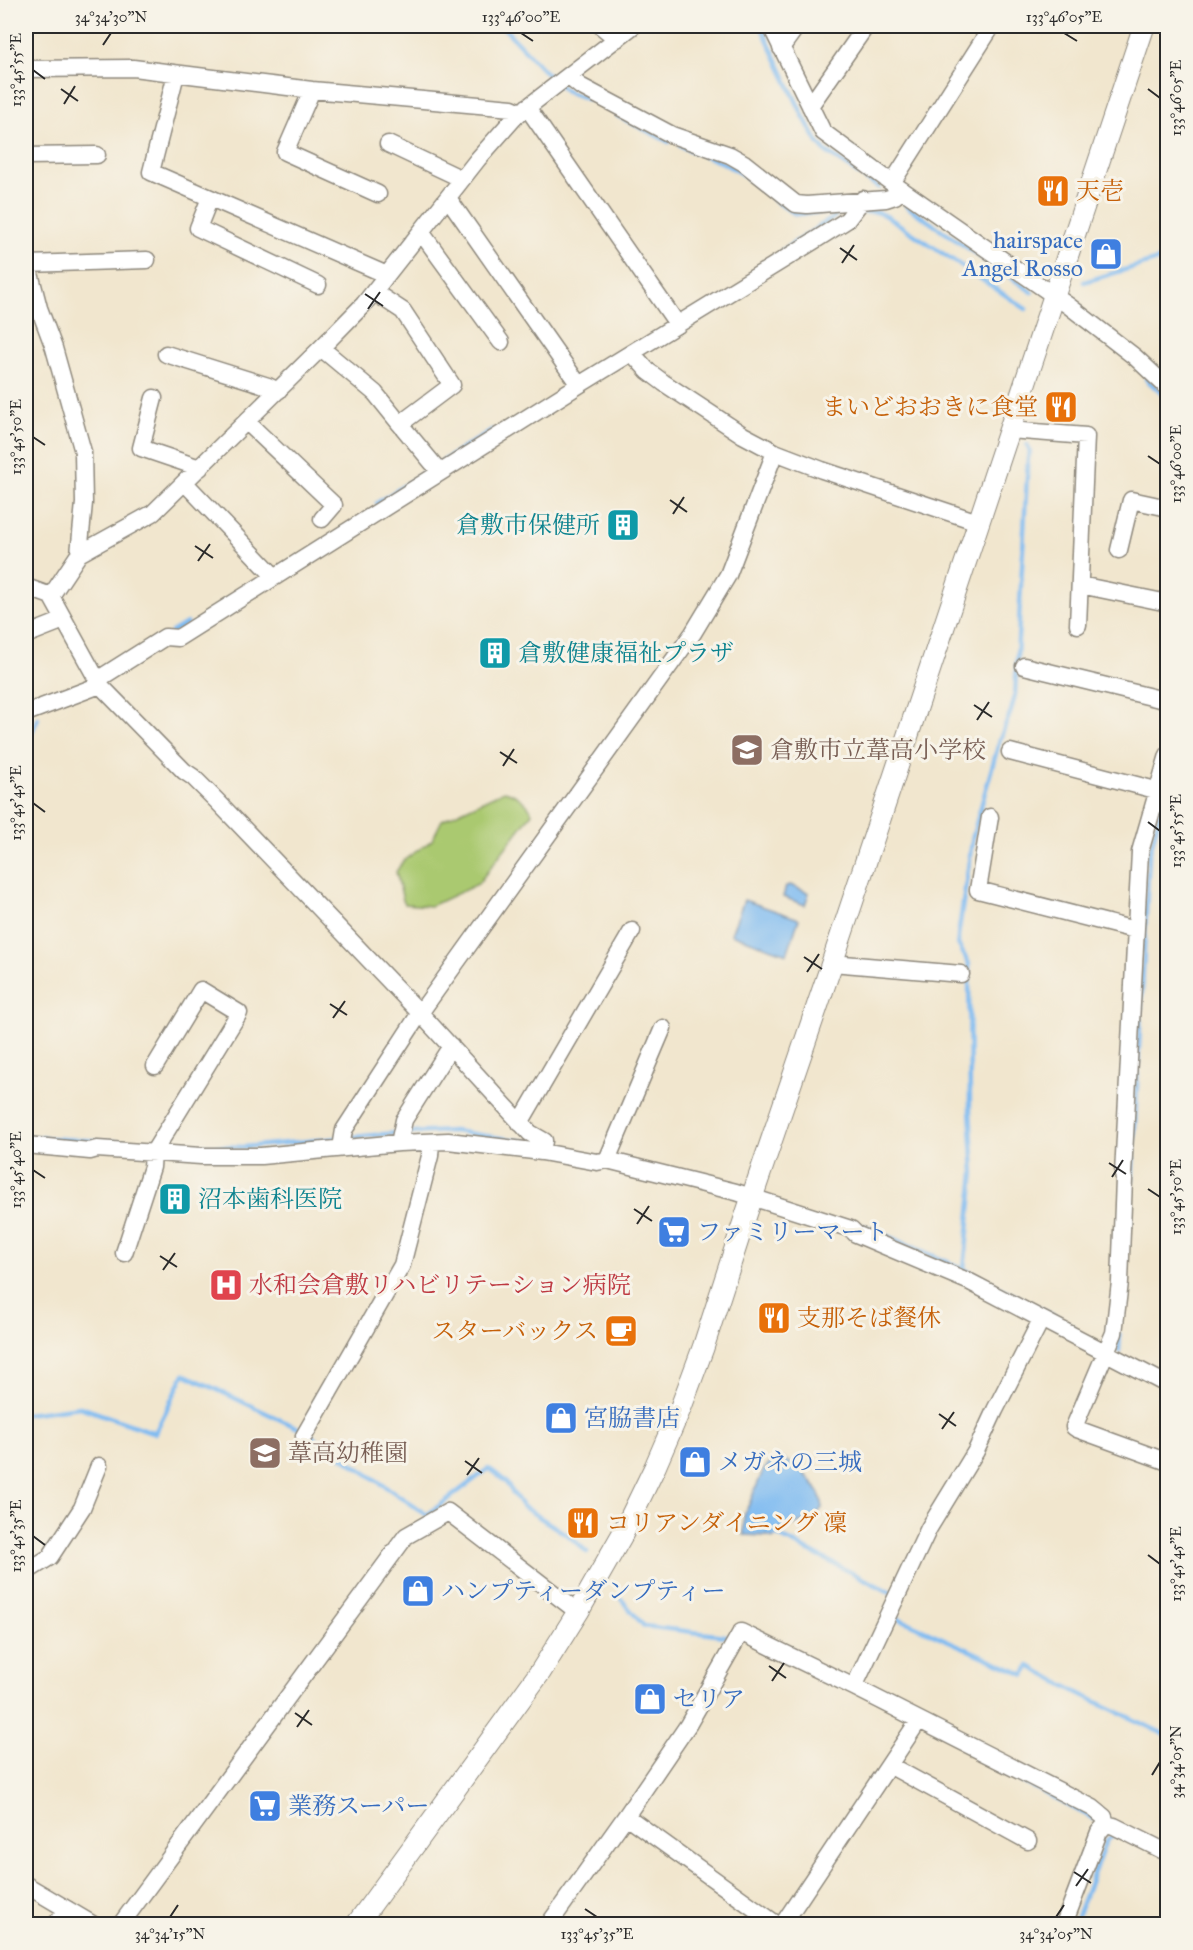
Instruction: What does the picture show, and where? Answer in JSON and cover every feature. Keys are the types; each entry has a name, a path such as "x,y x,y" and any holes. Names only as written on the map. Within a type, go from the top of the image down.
{"street":[{"path":"601,26 617,39"},
{"path":"51,596 79,554 153,513 321,348 374,292 462,179 524,109 633,26"},
{"path":"771,26 823,132 897,187 1054,295 1135,357 1167,388"},
{"path":"781,48 797,26"},
{"path":"810,106 866,26"},
{"path":"562,82 580,86 659,129 729,155 744,163 796,204 858,207 895,196 897,187 992,26"},
{"path":"357,1924 541,1671 579,1612 622,1535 681,1407 703,1348 1144,26"},
{"path":"26,69 133,68 312,90 524,109 676,320"},
{"path":"176,74 151,172 387,275"},
{"path":"312,90 285,152 378,194"},
{"path":"388,144 462,179"},
{"path":"26,156 97,155"},
{"path":"210,198 198,228 318,285"},
{"path":"448,198 576,381"},
{"path":"26,713 98,682 165,637 178,638 271,573 576,381 632,352 676,320 817,239 858,207"},
{"path":"421,232 501,342"},
{"path":"79,554 84,503 83,452 27,261 147,260"},
{"path":"374,292 403,311 452,385 400,424"},
{"path":"321,348 375,393 437,469"},
{"path":"632,352 648,371 664,383 743,435 775,452 978,522"},
{"path":"166,354 278,391"},
{"path":"154,398 141,448 200,468"},
{"path":"247,422 334,505 322,519"},
{"path":"1009,430 1086,436 1078,625"},
{"path":"342,1141 420,1013 693,633 728,575 775,452"},
{"path":"185,483 271,573"},
{"path":"1119,550 1131,500 1167,508"},
{"path":"1080,585 1167,603"},
{"path":"26,587 51,596 98,682 184,771 217,801 420,1013 543,1147"},
{"path":"26,635 64,620"},
{"path":"1024,666 1167,701"},
{"path":"1011,752 1164,792"},
{"path":"1167,756 1164,792 1140,852 1123,1174 1120,1282 1114,1333 1074,1427 1167,1462"},
{"path":"990,817 978,890 1135,930"},
{"path":"520,1123 632,931"},
{"path":"832,963 961,974"},
{"path":"124,1253 156,1148 239,1013 201,990 155,1066"},
{"path":"607,1160 663,1028"},
{"path":"400,1136 404,1120 451,1046"},
{"path":"26,1145 90,1150 156,1148 201,1156 261,1156 342,1141 400,1136 431,1142 543,1147 597,1162 607,1160 752,1197 851,1229 856,1234 970,1282 1041,1320 1108,1347 1167,1385"},
{"path":"304,1436 402,1266 430,1156 431,1142"},
{"path":"854,1687 929,1528 976,1451 994,1410 1041,1320"},
{"path":"26,1572 50,1557 82,1508 99,1466"},
{"path":"121,1924 406,1536 447,1512 579,1612"},
{"path":"549,1924 688,1725 741,1632 854,1687 916,1724 1093,1808 1104,1817 1106,1824"},
{"path":"783,1924 916,1724"},
{"path":"889,1765 1028,1840"},
{"path":"626,1816 776,1924"},
{"path":"1106,1824 1167,1853"},
{"path":"1064,1924 1099,1832 1106,1824"},
{"path":"26,1885 92,1924"},
{"path":"56,1924 67,1909"}],"green space":[{"path":"504,791 521,799 532,813 478,884 431,906 404,904 396,872 403,861 432,840 442,820"}],"water":[{"path":"790,885 809,893 805,905 783,897 786,886"},
{"path":"744,900 799,919 787,954 731,934"},
{"path":"782,1459 803,1472 818,1492 823,1507 814,1517 777,1531 774,1538 744,1535 744,1516 763,1471 771,1462"}],"waterway":[{"path":"502,26 566,91 587,99"},
{"path":"761,26 818,143 825,151 879,188"},
{"path":"618,116 669,142"},
{"path":"680,146 723,163 744,175 796,214 847,211"},
{"path":"906,206 1032,292"},
{"path":"782,251 834,217 838,211"},
{"path":"859,212 877,212 888,217 1026,309"},
{"path":"1084,282 1168,257"},
{"path":"1146,379 1168,399"},
{"path":"377,503 492,430"},
{"path":"964,1269 974,1173 970,1110 969,964 958,944 958,936 973,835 1015,695 1030,452 1027,445"},
{"path":"172,632 187,623"},
{"path":"26,704 60,692"},
{"path":"26,745 38,718"},
{"path":"1132,1181 1149,856 1163,801"},
{"path":"405,1133 454,1131 534,1143"},
{"path":"163,1144 243,1147 397,1133"},
{"path":"26,1137 155,1144"},
{"path":"864,1226 964,1269 1072,1326"},
{"path":"1119,1351 1120,1335"},
{"path":"26,1414 80,1407 155,1433 184,1374 300,1429"},
{"path":"312,1436 427,1515 488,1469 505,1481 522,1506 569,1536 587,1552"},
{"path":"773,1533 892,1593"},
{"path":"621,1599 644,1626 733,1637"},
{"path":"897,1613 895,1617 1025,1675 1029,1666 1080,1694 1168,1736"},
{"path":"996,1768 1095,1819"},
{"path":"1074,1924 1106,1841 1115,1834 1119,1836"},
{"path":"67,1918 76,1924"}],"place":[{"name":"天壱","path":"1053,191"},
{"name":"hairspace Angel Rosso","path":"1106,254"},
{"name":"まいどおおきに食堂","path":"1061,407"},
{"name":"倉敷市保健所","path":"623,525"},
{"name":"倉敷健康福祉プラザ","path":"495,653"},
{"name":"倉敷市立葦高小学校","path":"747,750"},
{"name":"沼本歯科医院","path":"175,1199"},
{"name":"ファミリーマート","path":"674,1232"},
{"name":"水和会倉敷リハビリテーション病院","path":"226,1285"},
{"name":"支那そば餐休","path":"774,1318"},
{"name":"スターバックス","path":"621,1331"},
{"name":"宮脇書店","path":"561,1418"},
{"name":"葦高幼稚園","path":"265,1453"},
{"name":"メガネの三城","path":"695,1462"},
{"name":"コリアンダイニング 凜","path":"583,1523"},
{"name":"ハンプティーダンプティー","path":"418,1591"},
{"name":"セリア","path":"650,1699"},
{"name":"業務スーパー","path":"265,1806"}]}
